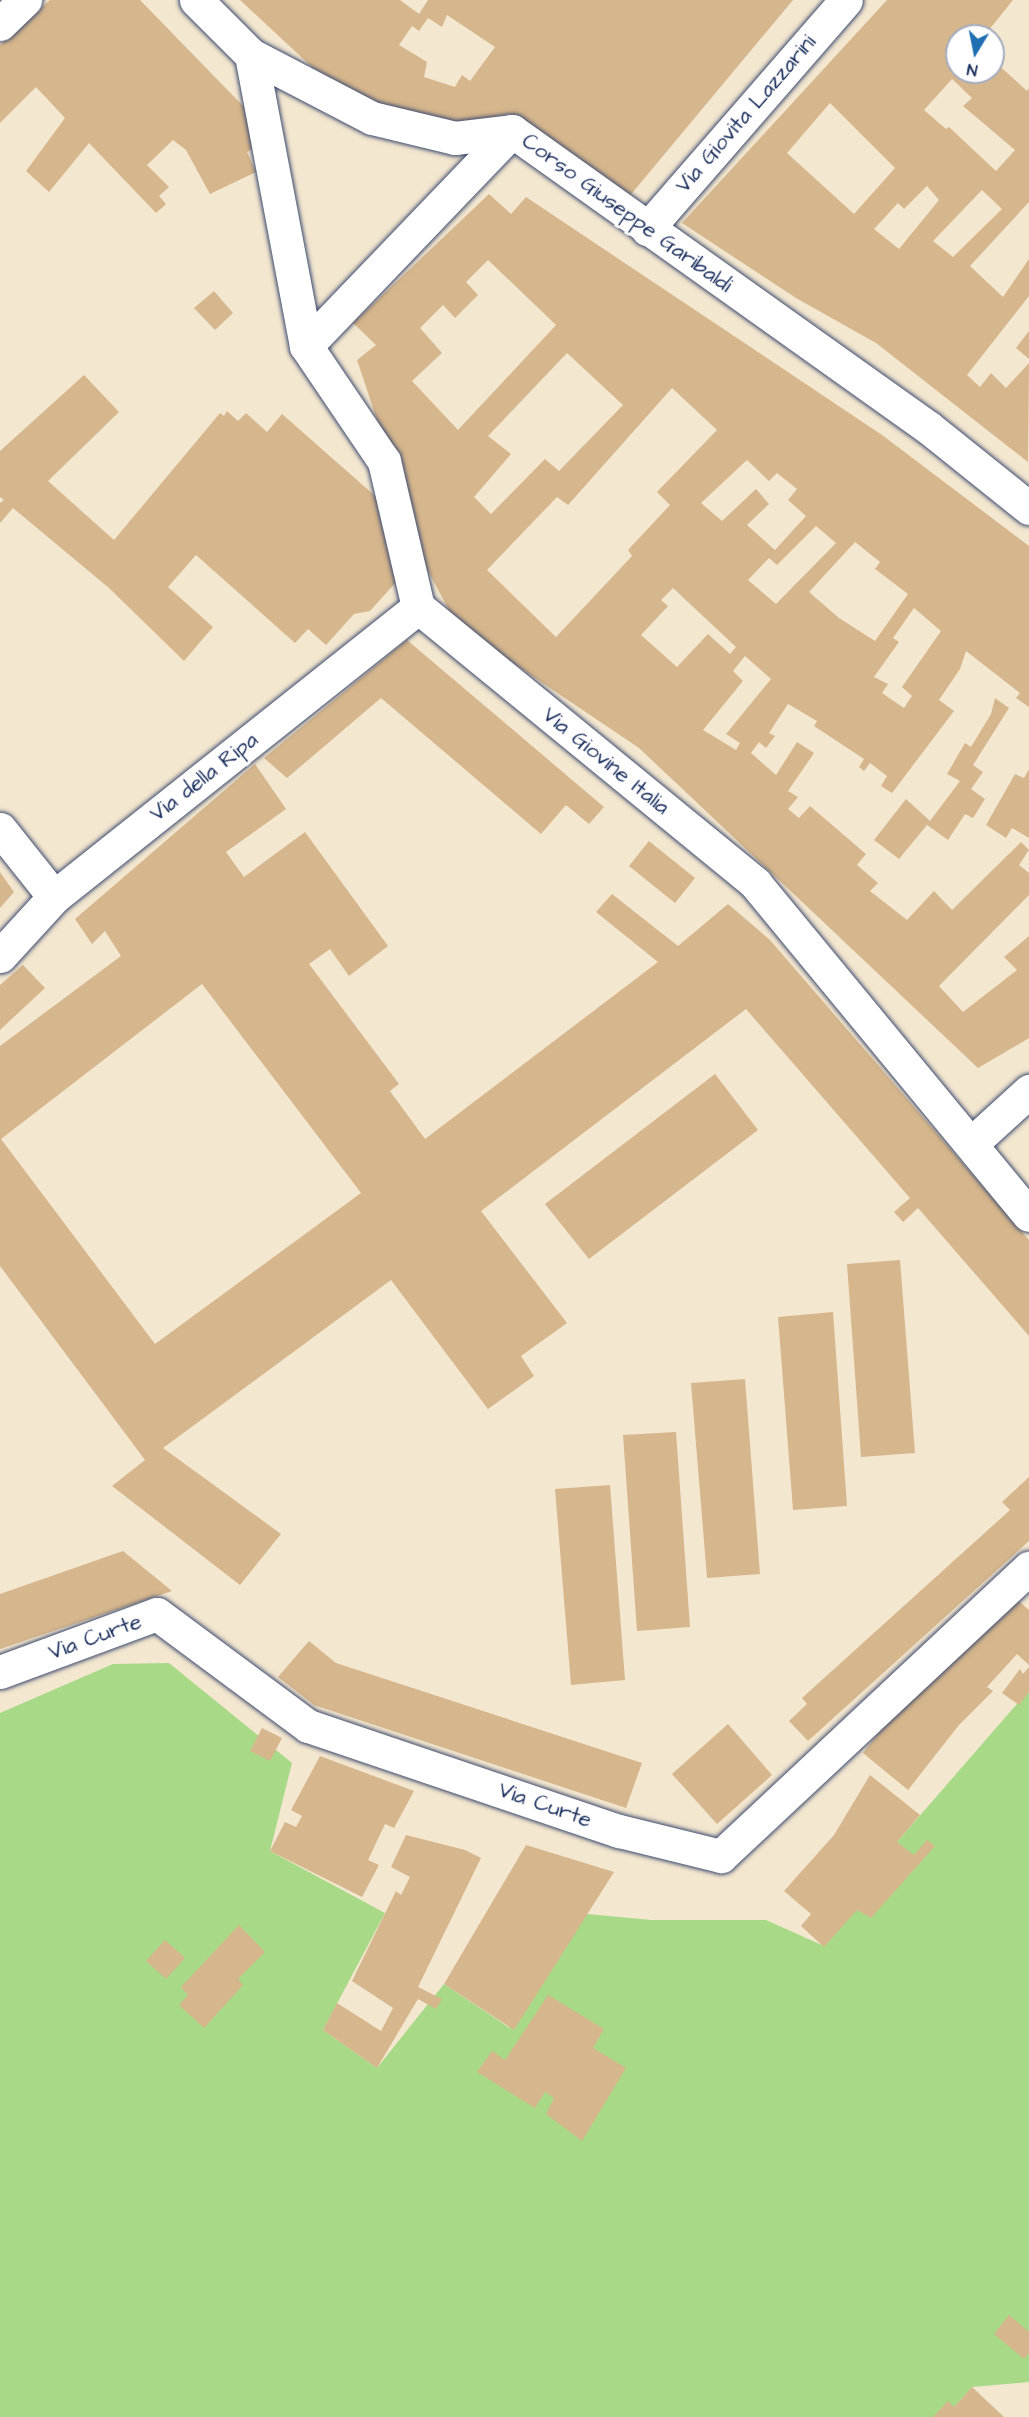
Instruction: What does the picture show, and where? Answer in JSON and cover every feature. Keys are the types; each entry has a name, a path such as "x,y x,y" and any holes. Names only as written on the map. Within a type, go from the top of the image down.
{"street":[{"path":"0,24 25,0"},
{"name":"Corso Giuseppe Garibaldi","path":"195,0 251,55 372,118 454,138 512,131 929,428 1029,508"},
{"name":"Via Giovita Lazzarini","path":"647,229 846,0"},
{"path":"251,55 306,346 384,461 418,607"},
{"path":"306,346 512,131"},
{"name":"Via della Ripa","path":"0,956 54,897 418,607"},
{"name":"Via Giovine Italia","path":"418,607 755,884 971,1144"},
{"path":"0,829 54,897"},
{"path":"1029,1091 971,1144 1029,1215"},
{"name":"Via Curte","path":"0,1672 157,1614 309,1725 620,1831 721,1856 1029,1568"}],"green space":[{"path":"169,1663 292,1763 270,1851 385,1913 323,2030 377,2068 444,1984 510,2028 587,1914 652,1920 766,1920 824,1946 897,1842 1029,1690 1029,2382 972,2387 945,2417 0,2417 0,1713 113,1664"}],"building":[{"path":"50,0 140,0 245,108 260,143 247,152 256,172 210,194 186,150 173,140 147,165 169,187 159,196 166,204 156,213 89,143 49,192 26,171 65,118 36,87 0,123 0,45"},
{"path":"240,0 400,0 419,14 428,0 793,0 628,198 510,114 442,128 376,113 312,67","holes":["447,15 495,47 470,81 462,75 455,87 424,77 427,62 399,45 412,26 419,31 428,18 442,27"]},
{"path":"887,0 1013,0 994,24 945,24 945,84 947,84 924,110 946,129 949,127 996,171 1015,150 963,106 972,98 957,84 1005,84 1005,71 1027,91 1029,88 1029,202 970,266 1003,297 1029,259 1029,296 967,375 980,387 991,373 1006,388 1029,363 1028,462 876,343 796,298 682,223","holes":["830,103 895,168 854,214 787,153","927,186 939,200 899,249 874,229 898,203 904,209","982,190 1002,209 953,257 933,241"]},
{"path":"489,194 511,214 526,197 882,435 1029,546 1029,707 1016,698 1020,693 966,651 960,669 939,700 954,711 892,793 881,786 887,776 870,763 864,771 859,767 864,759 814,726 817,721 788,704 769,733 775,736 766,748 759,742 751,753 776,775 797,742 814,753 788,791 798,797 788,809 799,818 810,806 866,854 857,865 878,883 870,891 907,920 934,891 952,910 1021,842 1029,850 1019,865 1029,873 1029,895 939,986 963,1012 1017,970 1004,957 1029,936 1029,1038 978,1068 639,748 483,643 451,614 427,569 357,360 376,345 353,323","holes":["488,260 556,325 458,430 412,381 442,353 420,328 443,305 455,318 478,295 466,282","567,353 623,405 559,471 545,459 491,514 474,497 511,454 488,436","672,388 717,430 657,492 670,505 628,550 632,556 556,637 487,570 557,497 568,505","747,460 769,481 777,473 797,489 788,500 806,516 775,550 747,525 769,504 756,489 722,521 701,503","816,526 836,543 776,604 748,580 769,558 777,565","855,542 880,562 875,569 908,594 875,641 839,618 809,592","673,588 736,647 730,654 708,634 677,667 641,635 668,606 661,600","914,608 941,631 902,687 912,696 904,708 882,693 888,684 874,677 899,642 893,638","745,656 771,679 726,734 740,743 736,750 703,730 743,681 733,671"]},
{"path":"214,291 233,313 215,330 194,308"},
{"path":"1029,331 1029,359 1016,348"},
{"path":"84,375 119,412 48,481 114,540 220,413 224,416 227,411 238,421 246,413 267,432 282,414 382,502 397,581 370,611 354,614 326,645 308,629 295,643 196,555 168,587 213,627 184,661 109,588 13,508 0,523 0,503 4,500 0,497 0,451"},
{"path":"407,640 604,807 589,824 566,805 541,834 381,698 287,778 264,758"},
{"path":"995,698 1009,708 973,765 983,772 971,789 985,799 973,818 965,814 948,840 927,825 899,859 874,840 906,799 930,821 960,781 947,774 965,743 971,747 991,714"},
{"path":"255,764 286,809 226,852 244,877 305,832 388,946 349,976 330,949 309,964 399,1084 390,1091 425,1139 658,962 596,912 612,894 678,946 728,904 770,940 1029,1240 1029,1336 918,1208 903,1222 894,1212 910,1198 746,1009 481,1211 567,1323 521,1356 534,1376 488,1409 391,1280 163,1448 281,1534 240,1585 112,1486 145,1460 0,1266 0,1046 121,956 105,931 92,944 75,919","holes":["202,984 361,1193 155,1344 1,1139"]},
{"path":"1029,769 1029,838 1012,828 1006,838 986,825 1015,774 1024,778"},
{"path":"649,841 695,878 675,903 629,866"},
{"path":"0,872 14,892 0,908"},
{"path":"23,965 45,988 0,1030 0,985"},
{"path":"715,1074 758,1130 589,1259 545,1204"},
{"path":"900,1260 915,1453 861,1457 847,1264"},
{"path":"833,1312 847,1506 793,1510 778,1317"},
{"path":"745,1379 760,1574 707,1578 691,1383"},
{"path":"676,1432 690,1627 637,1631 623,1435"},
{"path":"1029,1477 1029,1541 808,1741 789,1721 807,1704 802,1698 1010,1510 1002,1502"},
{"path":"610,1485 625,1680 571,1685 555,1489"},
{"path":"123,1551 172,1591 0,1649 0,1594"},
{"path":"1013,1596 1029,1610 1029,1665 1017,1654 987,1687 993,1691 959,1725 908,1790 863,1753 893,1714"},
{"path":"309,1641 336,1663 642,1763 626,1808 314,1705 278,1677"},
{"path":"1029,1667 1029,1692 1019,1705 1002,1693 1020,1669 1023,1674"},
{"path":"728,1724 772,1775 717,1824 672,1774"},
{"path":"262,1728 282,1738 270,1761 250,1751"},
{"path":"320,1756 414,1791 394,1828 385,1824 368,1860 379,1865 362,1897 270,1851 285,1822 296,1827 302,1816 291,1810"},
{"path":"870,1775 920,1815 897,1842 914,1855 927,1840 935,1846 871,1918 857,1910 824,1947 801,1926 811,1914 784,1891 834,1835"},
{"path":"406,1835 465,1850 481,1858 418,1987 442,1999 436,2009 418,1999 377,2068 323,2030 337,2003 381,2031 393,2008 352,1981 396,1891 401,1895 410,1877 391,1867"},
{"path":"526,1845 614,1872 514,2030 444,1984"},
{"path":"239,1925 265,1952 238,1979 243,1985 204,2028 179,2005 188,1995 181,1987"},
{"path":"165,1940 185,1958 166,1979 146,1961"},
{"path":"548,1995 604,2029 593,2048 626,2068 582,2141 546,2114 554,2098 545,2092 535,2108 477,2072 492,2051 505,2060"},
{"path":"1009,2315 1029,2332 1029,2353 1024,2359 994,2334"},
{"path":"972,2387 1004,2417 933,2417 948,2401 954,2407"}]}
